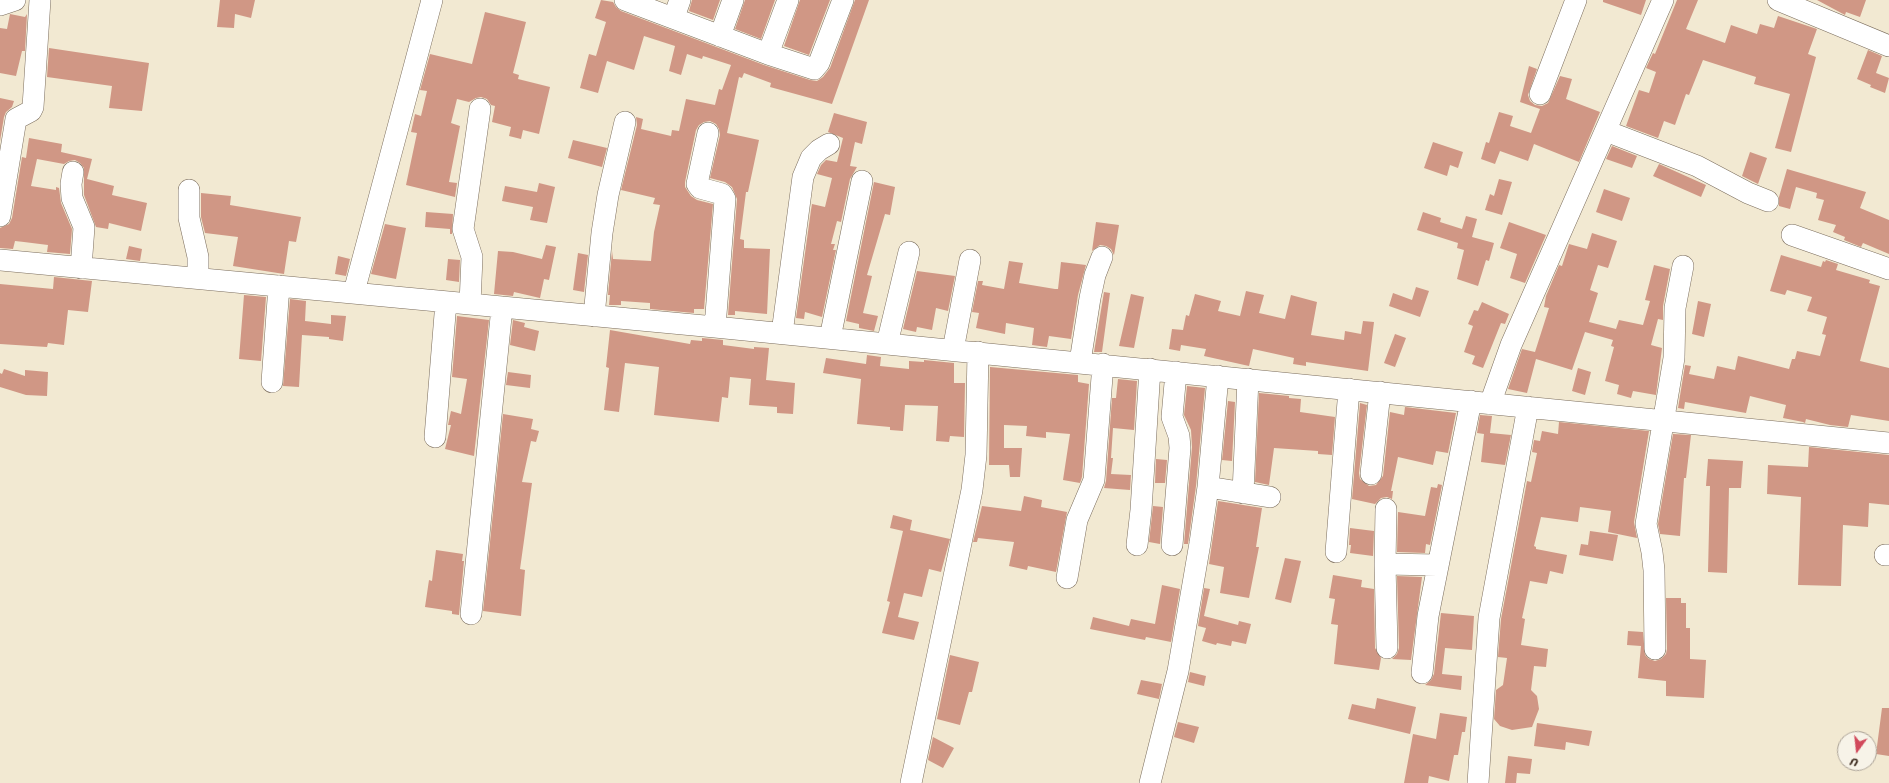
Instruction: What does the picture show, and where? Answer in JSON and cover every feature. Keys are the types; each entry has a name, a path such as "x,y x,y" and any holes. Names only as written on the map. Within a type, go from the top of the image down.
{"street":[{"path":"0,5 15,0"},
{"path":"0,216 16,119 31,111 33,107 40,0"},
{"path":"354,292 432,0"},
{"path":"625,0 677,9 720,36 809,69 817,67 843,0"},
{"path":"720,36 733,0"},
{"path":"768,54 788,0"},
{"path":"1540,94 1576,0"},
{"path":"1422,673 1428,616 1437,565 1481,402 1511,345 1663,0"},
{"path":"1778,0 1889,46"},
{"path":"470,304 472,257 463,229 480,109"},
{"path":"594,316 602,233 608,195 625,122"},
{"path":"1606,131 1697,166 1748,193 1768,201"},
{"path":"708,133 697,184 700,188 722,194 725,199 716,327"},
{"path":"782,333 803,177 811,158 819,150 829,144"},
{"path":"73,172 71,184 72,198 84,227 81,268"},
{"path":"830,338 862,181"},
{"path":"189,190 188,218 198,257 198,278"},
{"path":"1792,234 1889,269"},
{"path":"887,344 909,252"},
{"path":"1080,362 1090,298 1095,275 1102,257"},
{"path":"0,260 354,292 1103,364 1889,443"},
{"path":"953,350 970,260"},
{"path":"1655,649 1654,570 1646,524 1674,358 1675,308 1683,266"},
{"path":"272,382 279,286"},
{"path":"434,437 446,302"},
{"path":"471,614 502,307"},
{"path":"911,783 972,490 977,427 978,352"},
{"path":"1067,578 1077,520 1094,480 1103,364"},
{"path":"1137,545 1141,510 1150,369"},
{"path":"1172,545 1180,448 1179,436 1172,417 1176,372"},
{"path":"1150,783 1178,671 1208,487 1218,376"},
{"path":"1243,493 1248,379"},
{"path":"1336,552 1349,389"},
{"path":"1371,474 1380,392"},
{"path":"1478,783 1488,625 1528,407"},
{"path":"1208,487 1270,497"},
{"path":"1386,509 1385,564 1387,648"},
{"path":"1385,564 1437,565"}],"building":[{"path":"220,0 255,0 251,18 235,14 234,28 217,27"},
{"path":"601,0 613,2 621,11 764,65 817,81 823,77 830,68 855,0 869,0 832,104 770,87 771,83 744,73 742,78 739,77 727,133 759,140 748,192 746,192 740,239 744,240 744,248 770,249 767,314 735,311 735,315 728,315 737,199 732,187 725,182 710,178 720,135 716,124 710,121 699,125 696,130 685,182 685,187 691,196 697,200 713,204 704,309 694,309 694,313 650,309 650,303 621,301 621,305 609,305 610,295 608,295 612,251 613,259 651,261 654,232 660,205 653,204 655,198 621,190 637,125 636,117 643,119 641,129 671,136 672,130 679,131 686,99 715,105 719,89 722,90 731,65 703,56 702,59 687,54 681,75 669,71 675,46 644,36 634,70 607,61 598,93 580,88 589,54 596,56 606,22 595,18"},
{"path":"692,0 720,0 713,20 689,11"},
{"path":"745,0 775,0 761,39 735,29"},
{"path":"800,0 830,0 809,55 784,46"},
{"path":"1603,0 1646,0 1641,15 1603,2"},
{"path":"1677,0 1698,0 1686,29 1725,43 1731,25 1757,34 1760,24 1774,28 1778,16 1817,29 1808,54 1816,57 1791,152 1775,148 1790,94 1754,84 1756,77 1703,60 1689,95 1686,94 1675,125 1664,121 1658,138 1626,126 1639,90 1649,93 1656,72 1646,68 1653,53 1655,54"},
{"path":"1817,0 1866,0 1860,17 1846,12 1845,15"},
{"path":"485,12 526,22 513,73 519,75 518,79 550,87 539,134 523,130 521,139 509,136 511,127 492,122 495,106 491,105 487,99 481,97 469,102 457,99 451,123 460,126 449,182 457,183 455,197 406,185 417,133 411,132 415,114 421,116 427,91 420,90 430,54 472,64"},
{"path":"10,14 25,17 27,14 25,51 22,51 16,76 0,73 0,28 7,29"},
{"path":"49,48 149,63 142,111 109,108 112,86 47,77"},
{"path":"1868,50 1882,56 1876,73 1889,78 1885,93 1870,87 1871,85 1857,79"},
{"path":"1529,66 1537,69 1528,95 1530,101 1535,105 1542,106 1548,103 1560,76 1572,79 1566,99 1600,112 1579,162 1534,144 1528,161 1500,151 1495,164 1481,159 1486,142 1489,143 1499,112 1513,116 1510,126 1531,133 1540,109 1520,102"},
{"path":"0,98 14,101 12,107 6,112 4,117 0,141"},
{"path":"834,113 867,122 862,144 855,142 850,166 857,167 850,179 841,222 837,221 831,244 835,244 833,250 836,250 822,317 805,312 804,319 796,318 812,204 825,207 832,178 817,174 821,165 826,160 837,162 843,138 828,132"},
{"path":"29,138 62,144 61,152 92,159 87,179 114,186 112,195 147,203 141,231 109,223 108,229 96,227 84,195 84,168 80,163 75,160 64,164 37,159 31,186 56,190 56,187 59,188 61,203 72,229 70,254 47,252 48,245 15,241 13,249 0,248 0,228 9,224 12,218 22,157 26,158"},
{"path":"573,140 607,148 602,167 568,158"},
{"path":"1433,142 1463,152 1458,168 1450,165 1447,176 1424,168"},
{"path":"1612,146 1637,156 1632,168 1606,159"},
{"path":"1750,152 1767,158 1758,184 1742,176"},
{"path":"1659,164 1706,185 1701,197 1653,176"},
{"path":"1787,169 1866,192 1860,208 1889,220 1889,254 1863,243 1861,247 1844,240 1845,237 1833,232 1836,225 1818,220 1824,200 1816,198 1817,193 1796,187 1790,209 1779,206 1779,197"},
{"path":"1499,179 1512,182 1502,215 1485,210 1490,194 1494,196"},
{"path":"874,182 895,187 890,215 885,214 867,275 872,276 863,313 878,316 874,331 859,328 859,324 846,321"},
{"path":"539,183 555,187 547,223 530,220 533,207 502,201 505,186 537,192"},
{"path":"1604,189 1630,198 1622,221 1596,212"},
{"path":"201,193 231,196 230,205 301,217 296,242 289,241 284,274 233,266 238,237 205,233 201,217"},
{"path":"426,212 453,214 452,234 450,234 450,229 425,227"},
{"path":"1423,212 1441,218 1440,222 1462,229 1466,216 1477,219 1472,237 1494,243 1489,261 1486,260 1478,286 1457,279 1464,250 1457,248 1458,243 1417,230"},
{"path":"1096,222 1119,225 1114,255 1111,249 1106,246 1100,245 1092,251"},
{"path":"1509,222 1546,235 1525,283 1510,278 1517,254 1500,248"},
{"path":"385,224 406,228 396,279 371,274"},
{"path":"1592,233 1617,241 1608,268 1598,265 1590,290 1598,293 1589,322 1616,329 1619,320 1643,325 1650,301 1645,300 1654,265 1670,269 1663,306 1663,320 1658,319 1651,345 1662,348 1656,395 1633,391 1631,398 1617,394 1619,385 1605,381 1614,347 1611,346 1613,340 1585,332 1572,370 1536,359 1527,393 1508,389 1522,349 1535,352 1549,308 1544,307 1546,296 1559,265 1562,266 1569,244 1587,249"},
{"path":"546,245 556,247 549,280 544,279 540,298 514,292 513,296 494,294 498,251 513,252 542,259"},
{"path":"129,246 142,249 140,261 126,259"},
{"path":"578,253 588,255 584,292 573,290"},
{"path":"1781,255 1821,267 1823,261 1825,262 1826,260 1838,264 1836,270 1870,280 1869,283 1880,286 1860,361 1889,368 1889,421 1851,415 1848,427 1830,425 1806,419 1805,423 1783,418 1786,405 1750,396 1746,413 1685,402 1684,409 1678,408 1685,365 1691,366 1689,374 1714,379 1717,366 1735,370 1738,356 1789,369 1792,359 1795,359 1797,351 1820,356 1826,335 1822,334 1827,317 1807,311 1812,297 1787,290 1785,295 1770,291"},
{"path":"338,256 350,259 346,276 335,274"},
{"path":"448,259 460,260 459,282 446,280"},
{"path":"1009,261 1023,263 1019,283 1055,289 1058,289 1061,262 1086,265 1078,295 1071,339 1049,336 1047,347 1032,345 1034,328 1006,323 1005,334 976,328 979,313 972,312 978,281 983,281 982,285 1004,289"},
{"path":"917,271 955,276 948,311 936,308 932,330 917,327 916,332 903,329"},
{"path":"54,277 92,281 88,312 68,310 64,345 48,343 47,347 0,344 0,284 53,289"},
{"path":"1416,287 1429,291 1420,317 1389,306 1393,293 1412,300"},
{"path":"1246,291 1264,295 1259,313 1285,319 1291,295 1317,302 1311,335 1344,340 1345,331 1361,334 1363,321 1374,322 1368,371 1306,362 1306,366 1293,364 1294,358 1253,349 1249,366 1204,356 1206,349 1181,345 1180,351 1169,349 1172,329 1183,330 1186,315 1189,316 1195,294 1221,301 1218,311 1240,316"},
{"path":"1104,292 1110,293 1102,352 1094,352"},
{"path":"1131,294 1144,297 1134,348 1119,346"},
{"path":"244,295 266,297 261,361 239,359"},
{"path":"290,299 306,301 305,321 331,324 331,315 346,316 343,341 329,339 329,337 302,335 299,387 283,386"},
{"path":"1698,301 1711,304 1704,337 1692,334"},
{"path":"1482,302 1509,314 1505,324 1501,323 1483,368 1472,364 1475,356 1464,352 1473,326 1468,324 1474,310 1478,311"},
{"path":"457,316 489,320 474,456 445,449 451,425 448,425 451,411 461,414 467,379 452,377"},
{"path":"513,320 525,323 524,327 539,331 535,351 510,345"},
{"path":"610,330 690,344 691,340 702,341 702,338 723,340 723,345 754,349 754,347 769,348 766,380 795,383 793,414 777,413 777,407 749,405 751,379 730,377 728,398 722,397 719,422 654,415 659,367 625,363 619,412 604,410 609,368 606,367"},
{"path":"1395,334 1406,338 1395,367 1384,363"},
{"path":"867,355 881,357 880,366 909,369 909,361 924,362 924,360 954,363 954,383 965,383 964,437 950,436 949,442 936,441 938,406 905,405 903,431 890,430 890,427 857,424 861,379 823,373 826,358 866,364"},
{"path":"990,367 1078,375 1078,382 1089,384 1082,477 1080,483 1063,480 1070,434 1046,432 1046,438 1026,436 1027,426 1004,425 1004,448 1022,448 1020,477 1010,477 1009,465 989,465"},
{"path":"1578,368 1591,372 1585,395 1572,391"},
{"path":"4,369 25,376 25,370 48,372 47,396 26,395 0,387 0,373 2,374"},
{"path":"508,372 531,375 530,388 506,385"},
{"path":"1118,379 1137,381 1134,430 1113,428 1111,458 1113,458 1111,474 1131,475 1130,490 1104,488 1106,481 1112,398 1116,398"},
{"path":"1187,386 1205,388 1196,486 1188,544 1184,544 1192,447 1191,430 1184,415"},
{"path":"1259,393 1289,396 1289,398 1301,399 1300,412 1335,417 1332,455 1318,454 1318,451 1274,448 1269,485 1255,482"},
{"path":"1228,401 1235,402 1232,461 1222,460"},
{"path":"1360,403 1367,405 1359,473 1360,479 1369,486 1376,485 1383,476 1390,412 1404,415 1405,407 1456,413 1448,453 1436,451 1433,465 1398,457 1391,491 1393,491 1392,499 1387,497 1381,498 1375,504 1352,499"},
{"path":"503,414 533,419 531,429 539,431 536,442 531,441 522,482 532,483 520,569 525,570 521,616 483,611"},
{"path":"1480,415 1492,416 1490,433 1511,435 1505,465 1481,462 1484,434 1477,433"},
{"path":"1559,422 1649,431 1634,522 1637,538 1608,532 1611,511 1580,507 1578,522 1541,517 1534,546 1536,549 1567,555 1563,574 1550,571 1547,584 1530,581 1522,618 1525,619 1521,645 1548,649 1546,667 1534,666 1531,690 1537,696 1539,709 1532,727 1512,730 1500,726 1494,719 1496,690 1503,685 1507,658 1498,657 1501,619 1527,481 1531,482 1537,453 1532,452 1534,440 1540,441 1542,431 1558,434"},
{"path":"1673,434 1691,435 1686,478 1684,478 1680,536 1660,534 1658,524"},
{"path":"1809,447 1889,455 1889,505 1869,503 1868,527 1843,525 1841,586 1798,585 1801,497 1767,494 1768,465 1808,467"},
{"path":"1156,459 1167,460 1165,483 1155,483"},
{"path":"1708,459 1743,461 1741,488 1729,488 1727,573 1708,572 1710,486 1706,486"},
{"path":"1438,484 1442,485 1430,545 1426,544 1425,553 1397,552 1398,512 1425,516 1431,487 1437,488"},
{"path":"1024,496 1042,500 1041,507 1067,512 1056,572 1028,566 1027,570 1009,566 1014,542 978,538 977,542 973,542 982,506 1021,511"},
{"path":"1218,501 1262,508 1256,547 1259,547 1249,598 1220,593 1224,567 1209,564"},
{"path":"1153,506 1163,507 1160,544 1149,542"},
{"path":"893,515 912,520 910,530 950,539 941,572 929,569 922,597 904,593 898,617 919,622 914,640 882,633 890,602 887,601 903,531 890,528"},
{"path":"1350,528 1374,531 1373,556 1350,553"},
{"path":"1590,531 1618,535 1613,561 1579,555 1581,544 1588,545"},
{"path":"436,550 463,554 462,561 464,561 459,615 452,614 452,611 425,607 429,580 432,581"},
{"path":"1285,558 1301,561 1291,603 1275,599"},
{"path":"1333,575 1362,580 1361,587 1374,589 1375,648 1381,658 1379,670 1334,664 1338,625 1331,624 1335,599 1329,598"},
{"path":"1397,576 1422,577 1411,660 1392,659 1397,654 1399,648"},
{"path":"1162,585 1180,589 1171,642 1146,637 1145,640 1090,629 1093,617 1129,626 1131,619 1155,624"},
{"path":"1204,588 1210,589 1204,616 1238,625 1239,621 1251,624 1246,644 1232,641 1231,646 1217,643 1216,645 1202,641 1206,628 1198,626"},
{"path":"1666,598 1681,598 1681,603 1686,603 1686,628 1690,628 1690,659 1706,660 1704,698 1666,696 1666,681 1638,678 1641,646 1627,645 1628,631 1643,632 1645,655 1649,659 1655,661 1661,659 1666,654 1667,649"},
{"path":"1441,613 1474,616 1472,650 1445,648 1442,674 1462,676 1461,690 1425,685 1431,680 1434,674"},
{"path":"950,655 979,662 972,692 969,692 960,725 937,719"},
{"path":"1190,672 1206,676 1204,686 1188,682"},
{"path":"1141,680 1162,684 1159,699 1137,694"},
{"path":"1377,698 1416,707 1410,734 1348,719 1352,704 1375,709"},
{"path":"1882,708 1889,708 1889,756 1877,754"},
{"path":"1440,713 1467,717 1465,732 1462,732 1458,755 1454,755 1449,781 1429,776 1428,783 1404,783 1413,734 1436,739"},
{"path":"1178,722 1199,727 1194,743 1174,737"},
{"path":"1537,723 1592,731 1589,746 1566,742 1565,750 1534,746"},
{"path":"933,737 954,748 943,768 928,760"},
{"path":"1508,756 1532,759 1530,774 1517,773 1516,783 1505,783"}]}
